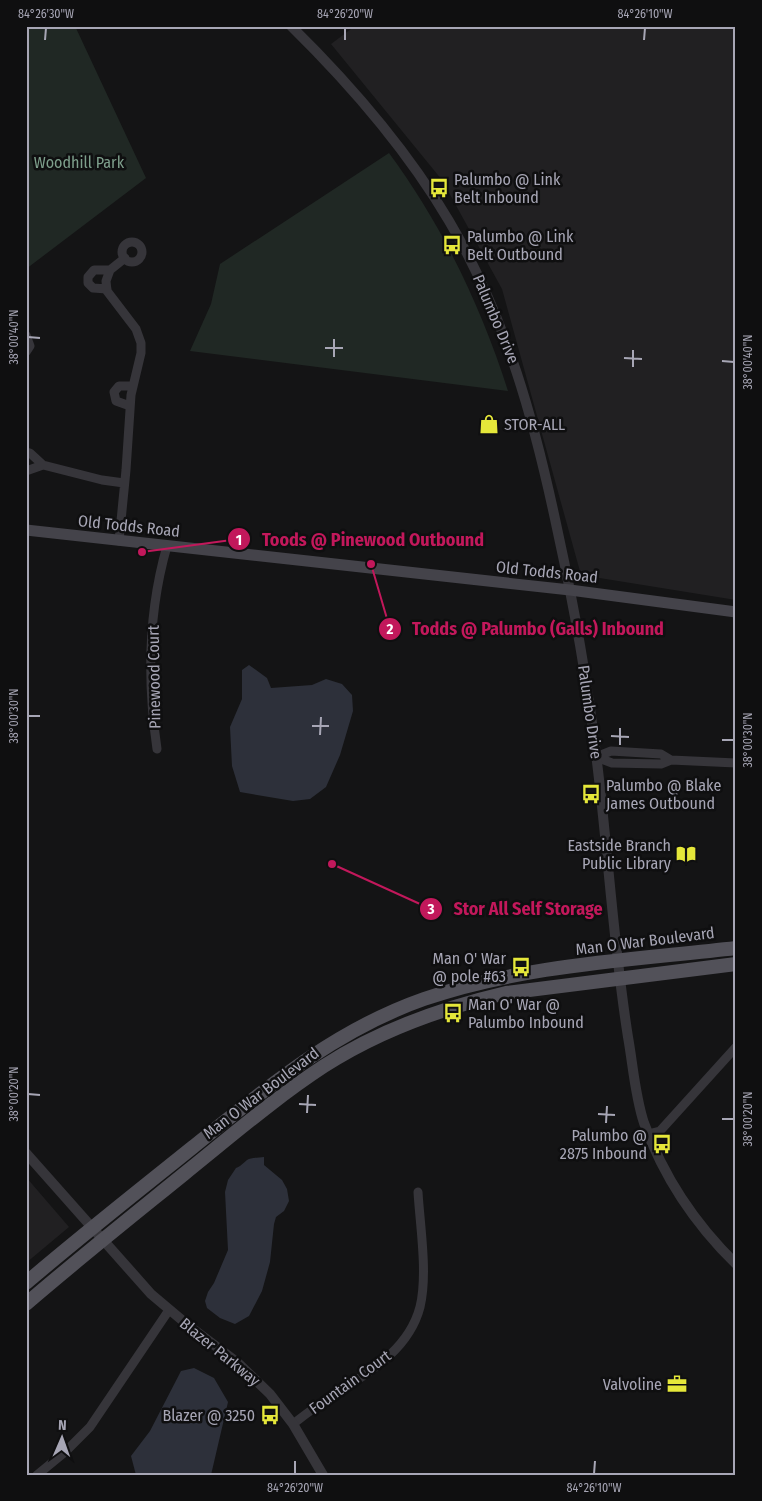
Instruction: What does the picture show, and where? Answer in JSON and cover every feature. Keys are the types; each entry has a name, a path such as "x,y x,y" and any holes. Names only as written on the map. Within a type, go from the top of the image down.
{"main road":[{"name":"Old Todds Road","path":"26,530 570,590 736,612"},
{"name":"Man O War Boulevard","path":"26,1283 274,1081 324,1047 372,1021 422,1000 464,986 522,974 736,948"},
{"name":"Man O War Boulevard","path":"26,1304 280,1097 324,1066 371,1040 433,1012 468,1001 529,989 736,964"}],"street":[{"name":"Palumbo Drive","path":"292,26 336,70 367,105 430,190 478,275 504,334 523,391 551,498 583,661 596,757 617,962 640,1107 648,1134 665,1173 687,1208 710,1237 736,1264"},
{"path":"119,541 132,386 141,353 140,337 111,297 107,289 106,278 110,270 125,258"},
{"path":"107,289 93,288 88,283 88,277 94,270 110,270"},
{"path":"26,336 30,346 26,352"},
{"path":"130,406 118,403 114,399 114,392 119,386 132,386"},
{"path":"26,452 30,453 43,466"},
{"path":"26,471 43,466 102,480 124,483"},
{"name":"Pinewood Court","path":"157,749 154,732 150,649 156,592 167,546"},
{"path":"596,757 611,751 641,752 661,754 671,760 736,763"},
{"path":"648,1134 660,1131 736,1047"},
{"name":"Blazer Parkway","path":"26,1153 138,1280 169,1310 248,1372 270,1394 293,1424 323,1475"},
{"name":"Fountain Court","path":"293,1424 380,1364 399,1345 413,1323 420,1307 422,1291 423,1260 418,1192"},
{"path":"37,1475 65,1452 90,1427 169,1310"}],"shaded area":[{"path":"355,26 736,26 736,600 581,575 502,289 442,180 331,44"},
{"path":"249,665 267,678 271,688 312,685 326,679 342,684 352,695 353,711 340,755 326,787 310,799 293,801 240,792 232,766 230,727 242,699 242,670"},
{"path":"264,1157 264,1165 282,1180 287,1189 289,1201 284,1211 276,1217 270,1262 262,1291 249,1316 235,1324 220,1318 207,1308 205,1301 228,1250 225,1192 228,1180 236,1168 247,1160"},
{"path":"26,1177 69,1227 26,1263"},
{"path":"194,1368 214,1378 228,1402 211,1475 136,1475 131,1456 150,1431 181,1371"}],"green space":[{"name":"Woodhill Park","path":"26,26 75,26 146,178 26,269"},
{"path":"389,153 426,209 458,267 485,328 508,391 190,351 211,304 220,264"}],"place":[{"name":"Palumbo @ Link Belt Inbound","path":"439,188"},
{"name":"Palumbo @ Link Belt Outbound","path":"452,245"},
{"name":"STOR-ALL","path":"489,424"},
{"name":"Toods @ Pinewood Outbound","path":"142,552"},
{"name":"Todds @ Palumbo (Galls) Inbound","path":"371,564"},
{"name":"Palumbo @ Blake James Outbound","path":"591,794"},
{"name":"Eastside Branch Public Library","path":"686,854"},
{"name":"Stor All Self Storage","path":"332,864"},
{"name":"Man O' War @ pole #63","path":"521,967"},
{"name":"Man O' War @ Palumbo Inbound","path":"453,1013"},
{"name":"Palumbo @ 2875 Inbound","path":"662,1144"},
{"name":"Valvoline","path":"677,1384"},
{"name":"Blazer @ 3250","path":"270,1415"}]}
